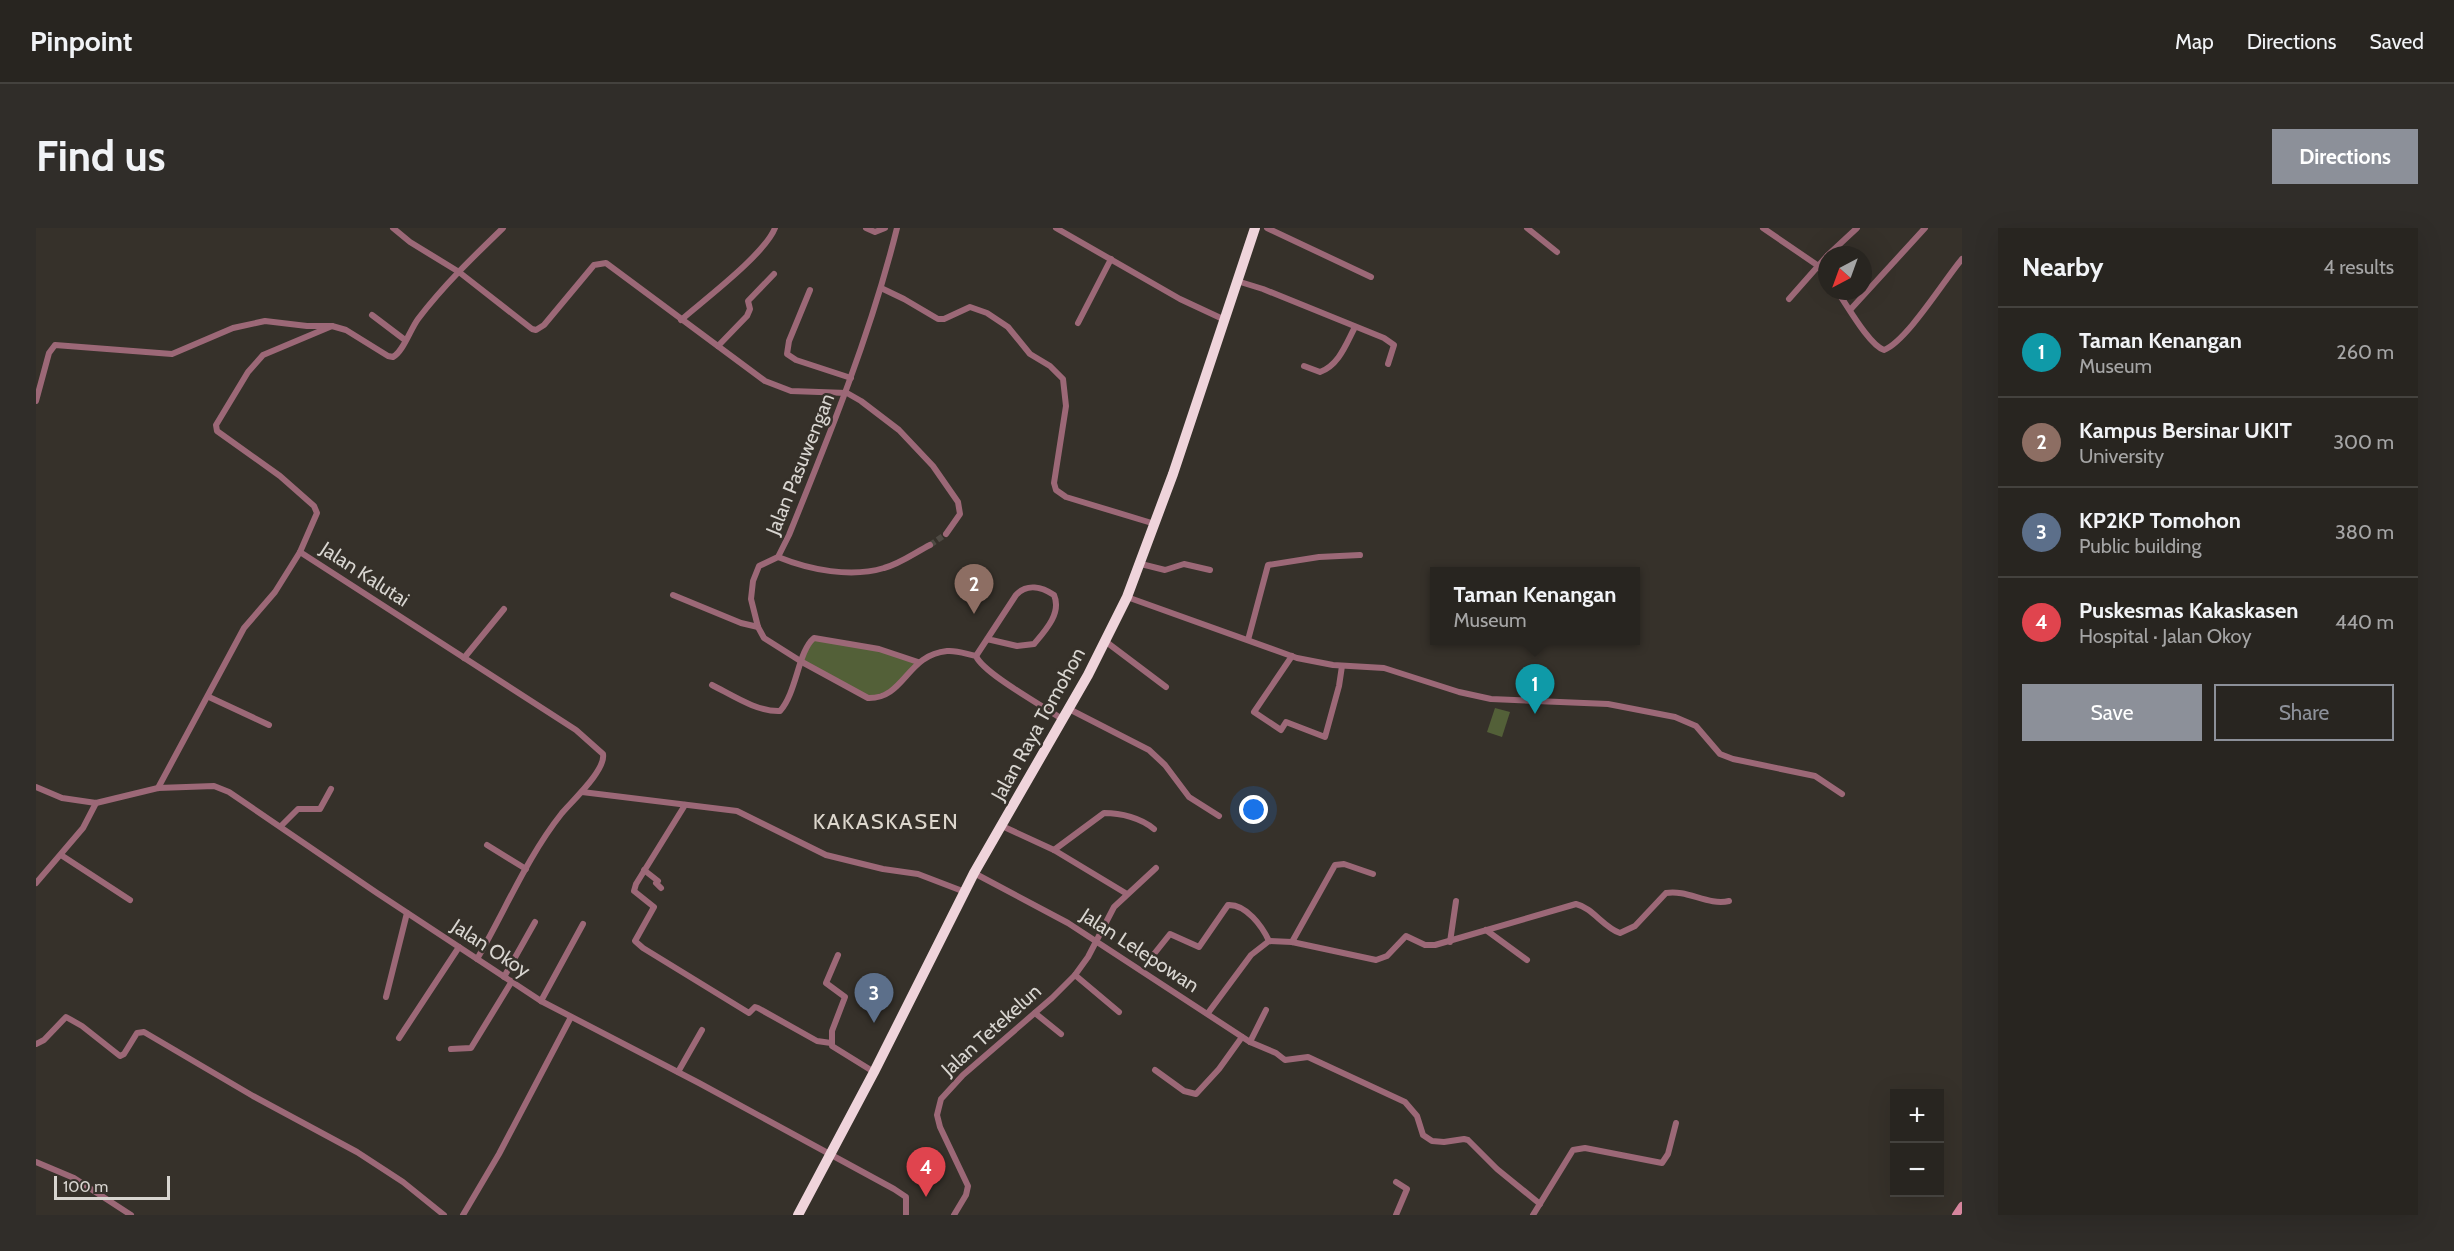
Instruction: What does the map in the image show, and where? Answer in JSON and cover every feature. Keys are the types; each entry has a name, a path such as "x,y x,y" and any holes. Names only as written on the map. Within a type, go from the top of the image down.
{"highway":[{"name":"Jalan Raya Tomohon","path":"798,1215 874,1072 974,873 1068,709 1127,597 1156,524 1255,228"}],"street":[{"path":"393,228 410,242 459,272 532,329 536,330 544,325 591,268 600,262 606,262 765,381 791,391 847,393 898,430 933,466 958,502 960,514 946,534"},
{"path":"36,401 49,353 55,345 172,354 233,328 256,321 332,326 346,330 393,357 399,354 421,314 503,228"},
{"path":"681,320 744,266 772,236 775,228"},
{"path":"866,228 880,232 885,228"},
{"name":"Jalan Pasuwengan","path":"758,627 751,600 753,581 759,566 778,557 847,393 881,288 897,228"},
{"path":"1056,228 1180,299 1226,320"},
{"path":"1267,228 1371,277"},
{"path":"1527,228 1557,252"},
{"path":"1763,228 1817,265 1789,299"},
{"path":"1837,246 1857,228"},
{"path":"1850,310 1925,228"},
{"path":"1843,300 1880,349 1889,348 1925,309 1962,259"},
{"path":"1078,323 1111,260"},
{"path":"718,346 747,316 750,309 748,301 774,274"},
{"path":"1237,281 1263,289 1392,343 1394,350 1388,364"},
{"path":"881,288 938,319 944,320 970,307 987,313 1008,327 1030,354 1050,366 1063,379 1066,406 1054,483 1056,490 1066,496 1156,524"},
{"path":"810,290 789,341 787,354 796,360 851,378"},
{"path":"372,315 405,340"},
{"path":"300,552 316,519 316,508 280,476 217,431 216,425 248,372 263,355 332,326"},
{"path":"1304,366 1320,372 1327,369 1343,350 1354,327"},
{"path":"778,557 820,570 868,571 885,568 930,545"},
{"name":"Jalan Kalutai","path":"158,788 244,628 275,592 300,552 576,730 600,750 603,761 582,792 549,831 525,869 477,959"},
{"path":"1248,640 1268,565 1319,557 1359,555"},
{"path":"1141,564 1165,570 1184,564 1210,570"},
{"path":"976,656 987,639 1020,591 1039,588 1054,595 1058,605 1056,611 1034,644 1017,646 987,639"},
{"path":"673,595 741,623 758,627 764,638 868,698 876,698 891,692 918,662 947,651 976,656 981,664 1004,681 1062,719"},
{"path":"1127,597 1292,656 1342,666 1384,668 1459,692 1491,699 1608,704 1675,717 1696,726 1719,754 1815,776 1842,794"},
{"path":"464,658 504,609"},
{"path":"712,685 745,702 780,711 788,700 807,648 814,638 879,649 918,662"},
{"path":"1105,641 1166,687"},
{"path":"1292,656 1254,712 1281,730 1286,722 1325,737 1340,686 1342,666"},
{"path":"208,697 269,725"},
{"path":"1068,709 1149,750 1165,765 1189,797 1219,816"},
{"name":"Jalan Okoy","path":"36,787 62,798 96,803 158,788 214,786 240,798 407,913 542,1001 903,1194 906,1201 906,1215"},
{"path":"280,826 298,809 320,809 331,789"},
{"path":"582,792 736,811 826,855 876,868 918,874 965,892"},
{"path":"36,883 83,828 96,803"},
{"path":"686,805 644,870 634,891 654,907 636,938 637,943 749,1013 755,1007 758,1008 817,1041 831,1043"},
{"path":"1054,850 1104,813 1134,818 1146,822 1154,829"},
{"path":"1002,826 1054,850 1127,894"},
{"path":"487,845 525,869"},
{"path":"61,855 130,900"},
{"path":"1292,942 1335,866 1344,864 1373,874"},
{"name":"Jalan Tetekelun","path":"954,1215 966,1196 968,1186 940,1127 938,1106 941,1099 963,1075 1075,975 1114,907 1156,868"},
{"path":"644,870 658,880 656,883 661,888"},
{"name":"Jalan Lelepowan","path":"974,873 1068,923 1250,1042 1276,1053 1285,1060 1308,1057 1405,1102 1417,1116 1420,1130 1427,1138 1437,1142 1468,1140 1497,1169 1540,1204"},
{"path":"1208,1013 1251,955 1269,941 1292,942 1377,960 1387,957 1406,936 1425,945 1450,942 1576,904 1620,933 1635,926 1666,893 1685,894 1714,901 1729,901"},
{"path":"1450,942 1456,901"},
{"path":"1154,954 1170,934 1198,947 1229,904 1239,908 1258,923 1269,941"},
{"path":"386,997 407,913"},
{"path":"504,977 535,922"},
{"path":"542,1001 583,924"},
{"path":"1486,930 1527,960"},
{"path":"399,1038 459,947"},
{"path":"838,955 826,985 842,995 845,1001 832,1031 831,1043 834,1049 874,1072"},
{"path":"1075,975 1119,1012"},
{"path":"451,1049 471,1048 512,981"},
{"path":"1250,1042 1266,1010"},
{"path":"1035,1013 1061,1034"},
{"path":"36,1044 44,1040 66,1017 82,1026 120,1056 124,1054 137,1033 144,1032 206,1069 357,1152 403,1182 444,1215"},
{"path":"464,1215 571,1017"},
{"path":"678,1072 702,1030"},
{"path":"1155,1070 1184,1091 1196,1094 1213,1076 1242,1037"},
{"path":"1533,1215 1573,1150 1585,1148 1662,1163 1668,1154 1676,1123"},
{"path":"36,1162 74,1178 131,1215"},
{"path":"1396,1182 1407,1189 1396,1215"},
{"path":"1956,1215 1962,1206"}],"green space":[{"path":"814,638 879,649 918,662 895,688 868,698 802,662"},
{"path":"1495,708 1510,712 1502,737 1487,732"}],"tunnel":[{"path":"930,545 946,534"}],"place":[{"name":"Kampus Bersinar UKIT","path":"974,614"},
{"name":"Taman Kenangan","path":"1535,714"},
{"name":"KP2KP Tomohon","path":"874,1023"},
{"name":"Puskesmas Kakaskasen","path":"926,1197"}],"district":[{"name":"KAKASKASEN","path":"886,821"}]}
